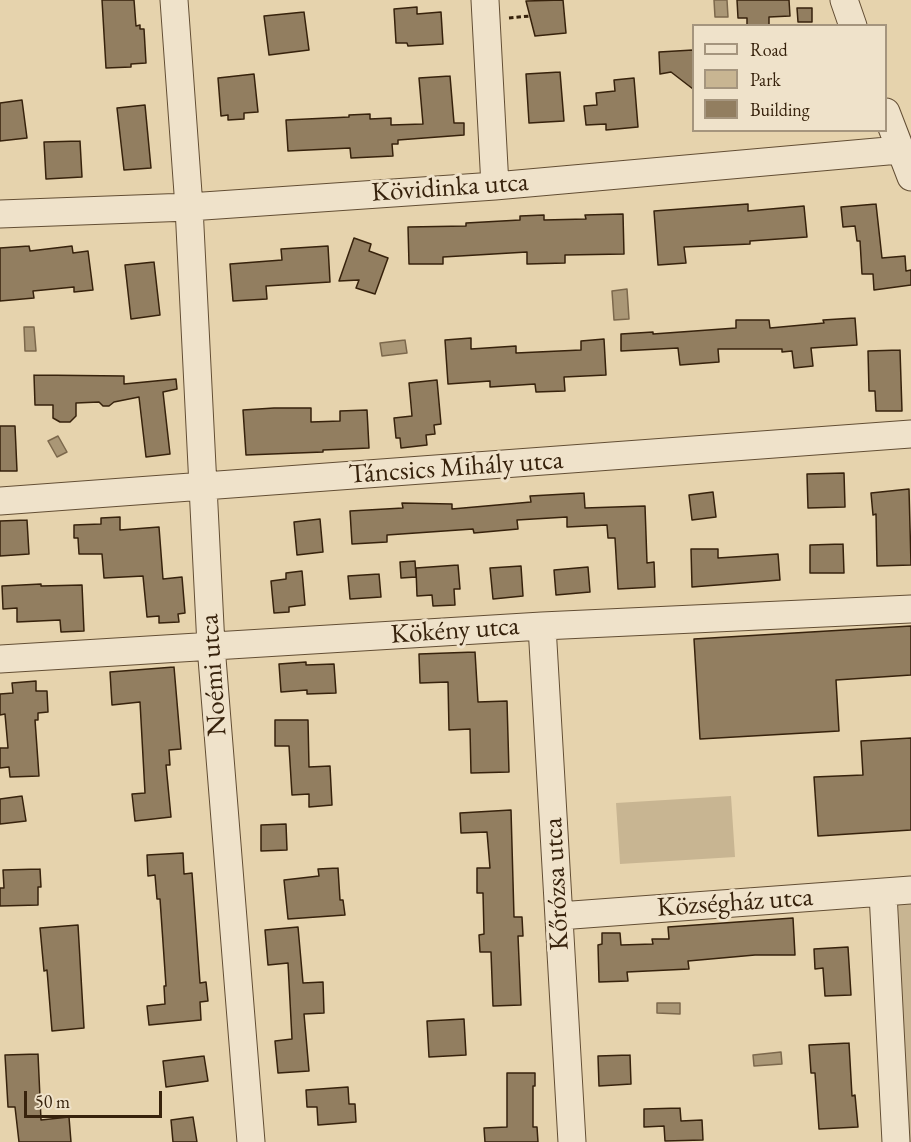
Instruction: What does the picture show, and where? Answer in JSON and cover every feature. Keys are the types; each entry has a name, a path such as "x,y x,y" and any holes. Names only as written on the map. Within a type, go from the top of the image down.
{"street":[{"name":"Noémi utca","path":"174,0 189,207 211,646 251,1142"},
{"path":"485,0 495,186"},
{"path":"844,0 852,24"},
{"path":"887,117 911,177"},
{"name":"Kövidinka utca","path":"0,214 189,207 495,186 899,150"},
{"name":"Táncsics Mihály utca","path":"0,501 911,435"},
{"name":"Kökény utca","path":"0,659 542,626 911,609"},
{"name":"Kőrózsa utca","path":"542,626 572,1142"},
{"name":"Községház utca","path":"559,916 911,890"},
{"path":"883,892 896,1142"}],"green space":[{"path":"731,796 735,857 620,864 616,803"},
{"path":"911,904 911,1142 908,1142 898,905"}],"shaded area":[{"path":"714,0 727,0 728,17 715,17"},
{"path":"627,289 629,319 614,320 612,291"},
{"path":"24,327 34,327 36,351 25,351"},
{"path":"405,340 407,353 382,356 380,343"},
{"path":"58,436 67,452 57,457 48,441"},
{"path":"657,1003 680,1003 680,1014 657,1013"},
{"path":"781,1052 782,1064 754,1066 753,1055"}],"building":[{"path":"102,0 134,0 136,26 140,25 140,29 144,29 146,63 131,64 131,67 106,68"},
{"path":"563,0 566,33 535,36 526,1"},
{"path":"737,0 789,0 790,16 769,17 769,24 747,24 747,18 738,18"},
{"path":"417,7 417,14 441,12 443,44 408,46 407,43 396,43 394,9"},
{"path":"797,8 812,8 812,22 798,22"},
{"path":"304,12 309,50 269,55 264,16"},
{"path":"692,50 692,88 671,72 660,74 659,52"},
{"path":"560,72 564,121 529,123 526,74"},
{"path":"254,74 258,112 244,113 244,119 228,120 228,115 221,116 218,78"},
{"path":"450,76 454,123 464,123 464,135 398,140 398,144 392,144 393,156 351,158 350,148 288,151 286,120 370,114 370,119 391,118 391,125 423,124 419,78"},
{"path":"634,78 638,127 606,130 606,124 586,125 584,106 597,105 596,93 615,91 614,80"},
{"path":"22,100 27,138 0,141 0,103"},
{"path":"145,105 151,168 124,170 117,108"},
{"path":"80,141 82,177 46,179 44,142"},
{"path":"748,204 748,211 804,206 807,237 750,241 750,244 684,247 686,263 658,265 654,211"},
{"path":"876,204 882,258 905,256 906,271 911,270 911,285 874,290 873,274 862,274 860,241 857,241 855,226 843,227 841,207"},
{"path":"623,214 624,254 565,255 565,263 527,264 527,252 443,257 443,264 409,264 408,227 466,226 466,223 520,220 520,216 544,215 544,220 586,219 585,215"},
{"path":"354,238 371,244 369,251 388,258 375,294 356,288 359,280 339,281"},
{"path":"29,246 30,251 72,246 73,253 88,251 93,290 74,292 74,287 33,291 34,298 0,301 0,248"},
{"path":"328,246 330,282 266,286 267,299 233,301 230,264 282,260 281,249"},
{"path":"154,262 160,315 131,319 125,265"},
{"path":"855,318 857,345 811,348 813,366 794,368 792,351 782,352 782,349 718,349 719,362 680,365 678,348 621,351 621,334 736,328 736,320 769,320 770,328"},
{"path":"471,338 471,349 516,346 516,353 581,350 581,341 604,339 606,375 564,377 565,391 536,392 535,384 490,387 490,381 448,384 445,340"},
{"path":"900,350 902,411 876,411 875,391 869,391 868,351"},
{"path":"34,375 124,376 124,384 176,379 177,389 163,392 170,454 146,457 139,397 114,402 109,406 103,406 99,402 76,403 76,416 70,422 60,422 53,418 53,405 35,405"},
{"path":"437,380 441,424 434,425 435,434 426,435 427,445 401,448 400,438 396,438 394,418 412,416 409,383"},
{"path":"311,408 311,422 340,421 340,411 367,410 369,448 246,455 243,410"},
{"path":"0,426 15,426 17,471 0,471"},
{"path":"844,473 845,507 808,508 807,474"},
{"path":"909,489 911,565 877,566 876,514 873,515 871,493"},
{"path":"713,492 716,517 692,520 689,495"},
{"path":"584,493 585,508 645,506 647,563 654,562 655,587 618,589 615,538 608,538 607,525 567,527 567,517 517,520 518,529 474,533 473,529 387,535 387,542 352,544 350,511 403,508 402,503 452,504 452,509 531,502 530,496"},
{"path":"120,517 120,530 159,527 163,579 182,577 185,613 178,614 179,622 159,623 159,616 147,617 143,576 104,578 102,554 79,554 78,538 74,538 74,525 101,524 101,518"},
{"path":"320,519 323,552 297,555 294,522"},
{"path":"27,520 29,554 0,556 0,521"},
{"path":"843,544 844,573 810,573 810,545"},
{"path":"691,549 718,549 718,558 778,554 780,580 692,587"},
{"path":"415,561 416,577 401,578 400,562"},
{"path":"458,565 460,589 454,589 455,605 433,606 432,595 417,596 416,568"},
{"path":"521,566 523,596 493,599 490,568"},
{"path":"588,567 590,592 556,595 554,570"},
{"path":"302,571 305,605 289,607 289,612 274,613 271,581 286,579 286,573"},
{"path":"379,574 381,597 350,599 348,576"},
{"path":"41,584 41,586 82,585 84,631 61,632 60,620 17,622 17,608 3,609 2,586"},
{"path":"911,626 911,675 836,680 839,731 700,739 694,639"},
{"path":"475,652 478,702 507,701 509,772 471,773 470,729 449,730 448,682 420,683 419,654"},
{"path":"306,662 306,665 334,664 336,693 307,694 307,690 281,692 279,664"},
{"path":"174,667 181,749 169,750 170,765 166,765 171,817 135,821 132,794 145,793 140,702 112,705 110,672"},
{"path":"36,681 36,691 47,691 48,712 38,713 38,720 35,720 39,776 10,777 9,767 0,768 0,748 8,748 5,714 0,715 0,694 13,693 12,683"},
{"path":"275,720 308,720 309,767 330,766 332,805 309,807 309,794 292,795 289,746 275,746"},
{"path":"911,738 911,830 818,836 814,777 863,775 861,741"},
{"path":"22,796 26,821 0,824 0,799"},
{"path":"511,810 514,917 522,917 523,936 518,936 521,1005 493,1006 491,952 480,952 479,935 484,934 483,893 477,893 477,868 490,868 487,832 461,833 460,813"},
{"path":"286,824 287,850 261,851 261,825"},
{"path":"183,853 184,874 192,873 200,983 206,982 208,1001 200,1002 201,1020 149,1025 147,1006 165,1004 164,986 166,986 160,899 157,899 155,875 148,876 147,855"},
{"path":"338,868 340,900 343,900 345,915 288,919 284,880 319,876 318,869"},
{"path":"40,869 41,887 38,887 38,905 0,906 0,888 4,888 3,870"},
{"path":"793,918 795,955 755,955 688,961 689,969 627,972 628,981 599,982 598,945 602,944 602,933 620,933 621,945 653,944 652,939 669,939 668,927"},
{"path":"78,925 84,1028 52,1031 47,970 44,971 40,928"},
{"path":"298,927 303,983 323,982 324,1013 304,1014 309,1071 278,1073 275,1041 292,1039 288,963 268,965 265,930"},
{"path":"848,947 851,995 825,996 823,968 815,969 814,949"},
{"path":"464,1019 466,1055 429,1057 427,1021"},
{"path":"849,1043 852,1096 855,1095 858,1127 819,1129 815,1073 811,1073 809,1045"},
{"path":"38,1054 41,1120 69,1117 71,1142 19,1142 15,1107 8,1107 5,1055"},
{"path":"630,1055 631,1084 599,1086 598,1056"},
{"path":"204,1056 208,1081 166,1087 163,1061"},
{"path":"507,1073 535,1073 533,1127 537,1127 538,1142 485,1142 484,1128 507,1127"},
{"path":"348,1087 349,1104 355,1104 356,1122 318,1125 317,1107 307,1107 306,1090"},
{"path":"680,1108 681,1121 702,1120 703,1140 665,1141 664,1126 644,1127 644,1109"},
{"path":"193,1117 197,1142 173,1142 171,1120"}]}
